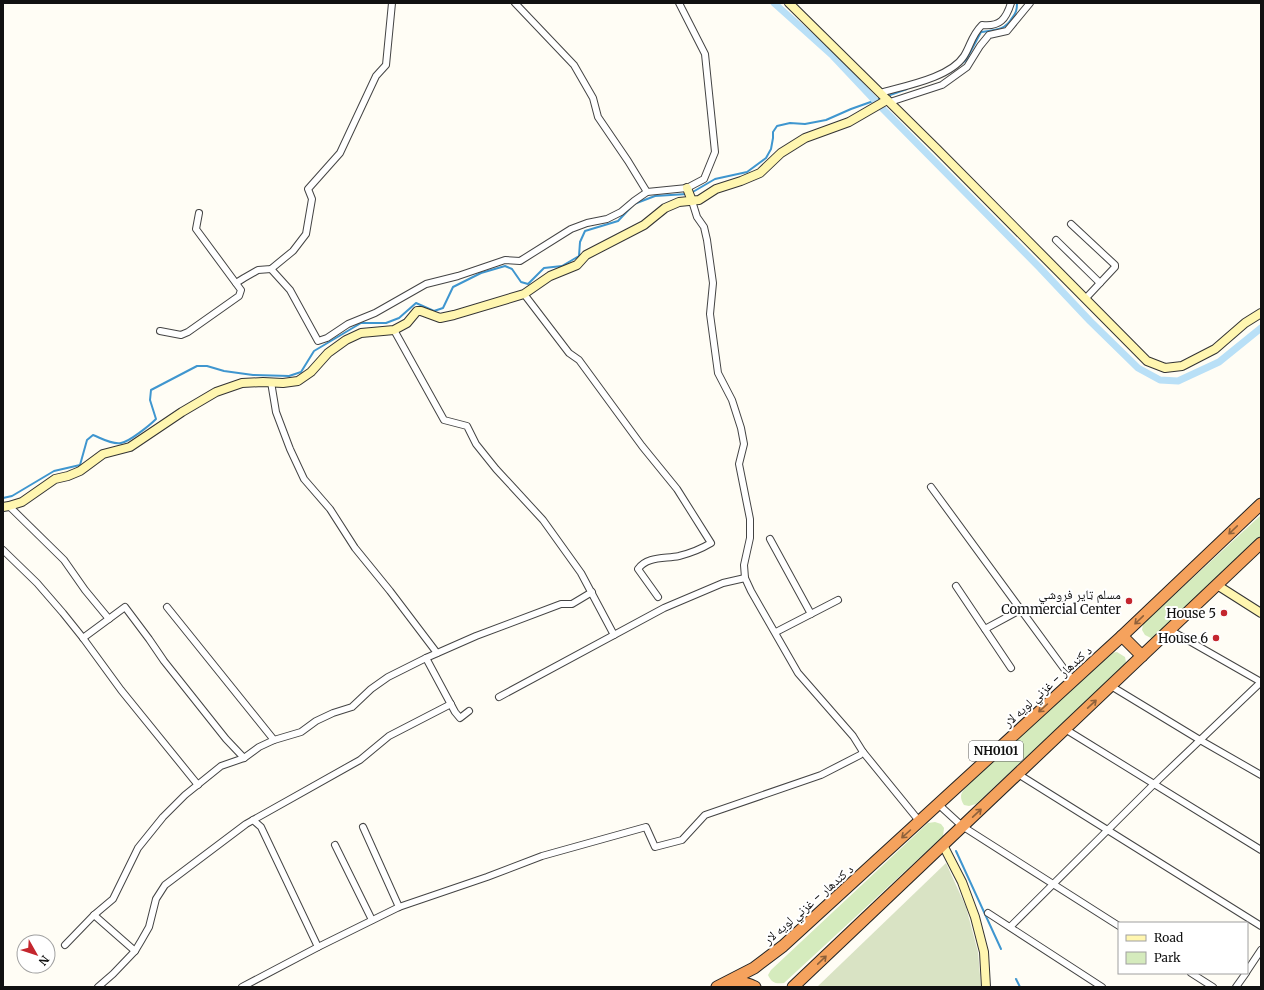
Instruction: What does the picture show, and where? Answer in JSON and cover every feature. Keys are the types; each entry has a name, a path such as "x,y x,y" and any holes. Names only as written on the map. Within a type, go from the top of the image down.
{"highway":[{"name":"د کندهار - غزني لويه لار","path":"719,986 754,968 783,946 1122,636 1261,504"},
{"name":"NH0101","path":"793,987 1261,543"},
{"path":"1122,636 1142,656"},
{"name":"NH0101","path":"719,986 735,982 747,983 755,987"}],"street":[{"path":"236,284 258,270 271,269 293,251 306,234 312,199 308,189 340,153 376,76 386,65 392,3"},
{"path":"515,3 574,65 593,98 598,117 647,192"},
{"path":"6,507 22,502 55,478 68,476 80,471 103,454 130,447 182,412 216,392 242,383 283,383 298,381 311,372 328,354 346,340 361,333 394,330 407,323 417,311 440,318 454,316 524,294 550,276 577,265 586,255 644,225 665,208 679,202 690,194 704,179 715,152 705,54 679,3"},
{"path":"789,3 889,101 1147,360 1165,368 1182,366 1215,349 1245,323 1261,312"},
{"path":"880,93 930,79 953,68 963,57 975,32 982,25 990,26 1000,22 1007,15 1011,3"},
{"path":"271,269 290,290 318,341 327,338 348,324 375,313 426,284 458,276 504,260 520,261 571,229 587,223 606,219 621,212 647,192 690,194 699,200 716,189 760,173 781,153 805,138 849,122 873,107 942,85 967,67 989,35 1007,31 1030,3"},
{"path":"690,194 697,217 704,227 707,240 713,283 710,314 718,373 732,400 741,428 744,444 738,464 750,519 750,538 744,565 745,578 798,673 852,736 863,752 920,822"},
{"path":"160,331 181,335 188,332 239,296 241,290 196,229 198,213"},
{"path":"1071,224 1115,265 1115,268 1086,298"},
{"path":"1056,240 1100,284"},
{"path":"524,294 569,353 579,360 642,446 677,488 711,543 699,550 678,556 653,559 642,564 638,569 658,597"},
{"path":"394,330 444,420 467,426 476,444 496,469 543,520 581,574 614,635"},
{"path":"271,382 276,412 290,449 304,479 330,509 355,548 437,653"},
{"path":"931,487 1073,681"},
{"path":"6,507 64,560 108,619"},
{"path":"770,539 810,614"},
{"path":"3,550 37,583 84,638 121,690 198,785"},
{"path":"499,697 664,608 723,583 745,578"},
{"path":"1217,585 1261,613"},
{"path":"956,586 1011,668"},
{"path":"65,945 94,915 113,899 138,848 163,817 185,795 221,766 244,758 259,747 274,740 301,732 316,721 333,713 352,707 370,689 388,677 426,658 476,636 561,604 572,604 592,592"},
{"path":"776,632 838,600"},
{"path":"84,638 125,607 164,662 226,739 244,758"},
{"path":"167,607 274,740"},
{"path":"985,629 1020,610"},
{"path":"1010,927 1154,784 1261,682 1170,630"},
{"path":"426,658 455,712 460,718 469,711"},
{"path":"1112,686 1200,740 1261,775"},
{"path":"98,987 135,951 149,927 156,899 165,885 246,824 360,760 389,736 452,704"},
{"path":"1065,729 1261,850"},
{"path":"242,987 399,907 487,877 542,856 646,827 655,846 682,840 705,815 821,775 863,752"},
{"path":"1018,774 1261,926"},
{"path":"938,804 962,826 1118,925"},
{"path":"253,820 261,828 318,947"},
{"path":"363,827 399,907"},
{"path":"335,845 372,920"},
{"path":"943,845 962,882 975,917 984,952 986,987"},
{"path":"988,913 1102,987"},
{"path":"94,915 135,951"},
{"path":"1248,969 1261,950"},
{"path":"1193,974 1213,987"},
{"path":"1236,987 1245,974"}],"green space":[{"path":"1261,515 1261,538 1159,636 1151,638 1145,635 1142,630 1143,624"},
{"path":"1117,652 1125,657 1126,662 1124,666 976,804 969,806 964,805 961,796 968,785 1111,653"},
{"path":"935,822 941,824 944,828 943,836 784,983 776,983 771,980 768,975 771,970 928,823"},
{"path":"946,863 966,907 978,952 981,987 817,987"}],"waterway":[{"path":"774,3 833,56 1090,321 1138,368 1160,380 1178,381 1219,362 1261,328"},
{"path":"960,65 966,60 981,32 1003,28 1009,22 1015,13 1017,3"},
{"path":"890,95 907,89"},
{"path":"691,193 715,179 747,172 766,158 771,149 773,132 777,126 790,123 805,124 826,120 879,99"},
{"path":"3,498 12,496 54,471 80,465 87,440 93,435 110,442 118,443 125,442 134,437 156,419 150,400 151,390 197,366 207,366 224,371 253,375 289,376 301,372 314,351 361,323 386,323 399,318 416,303 434,311 443,308 453,287 481,273 505,266 512,269 521,282 528,284 544,268 562,266 579,256 580,242 585,231 618,221 634,204 655,196 687,194"},
{"path":"956,851 1001,949"},
{"path":"1016,979 1020,987"}],"place":[{"name":"مسلم ټایر فروشي Commercial Center","path":"1129,601"},
{"name":"House 5","path":"1224,613"},
{"name":"House 6","path":"1216,638"}]}
